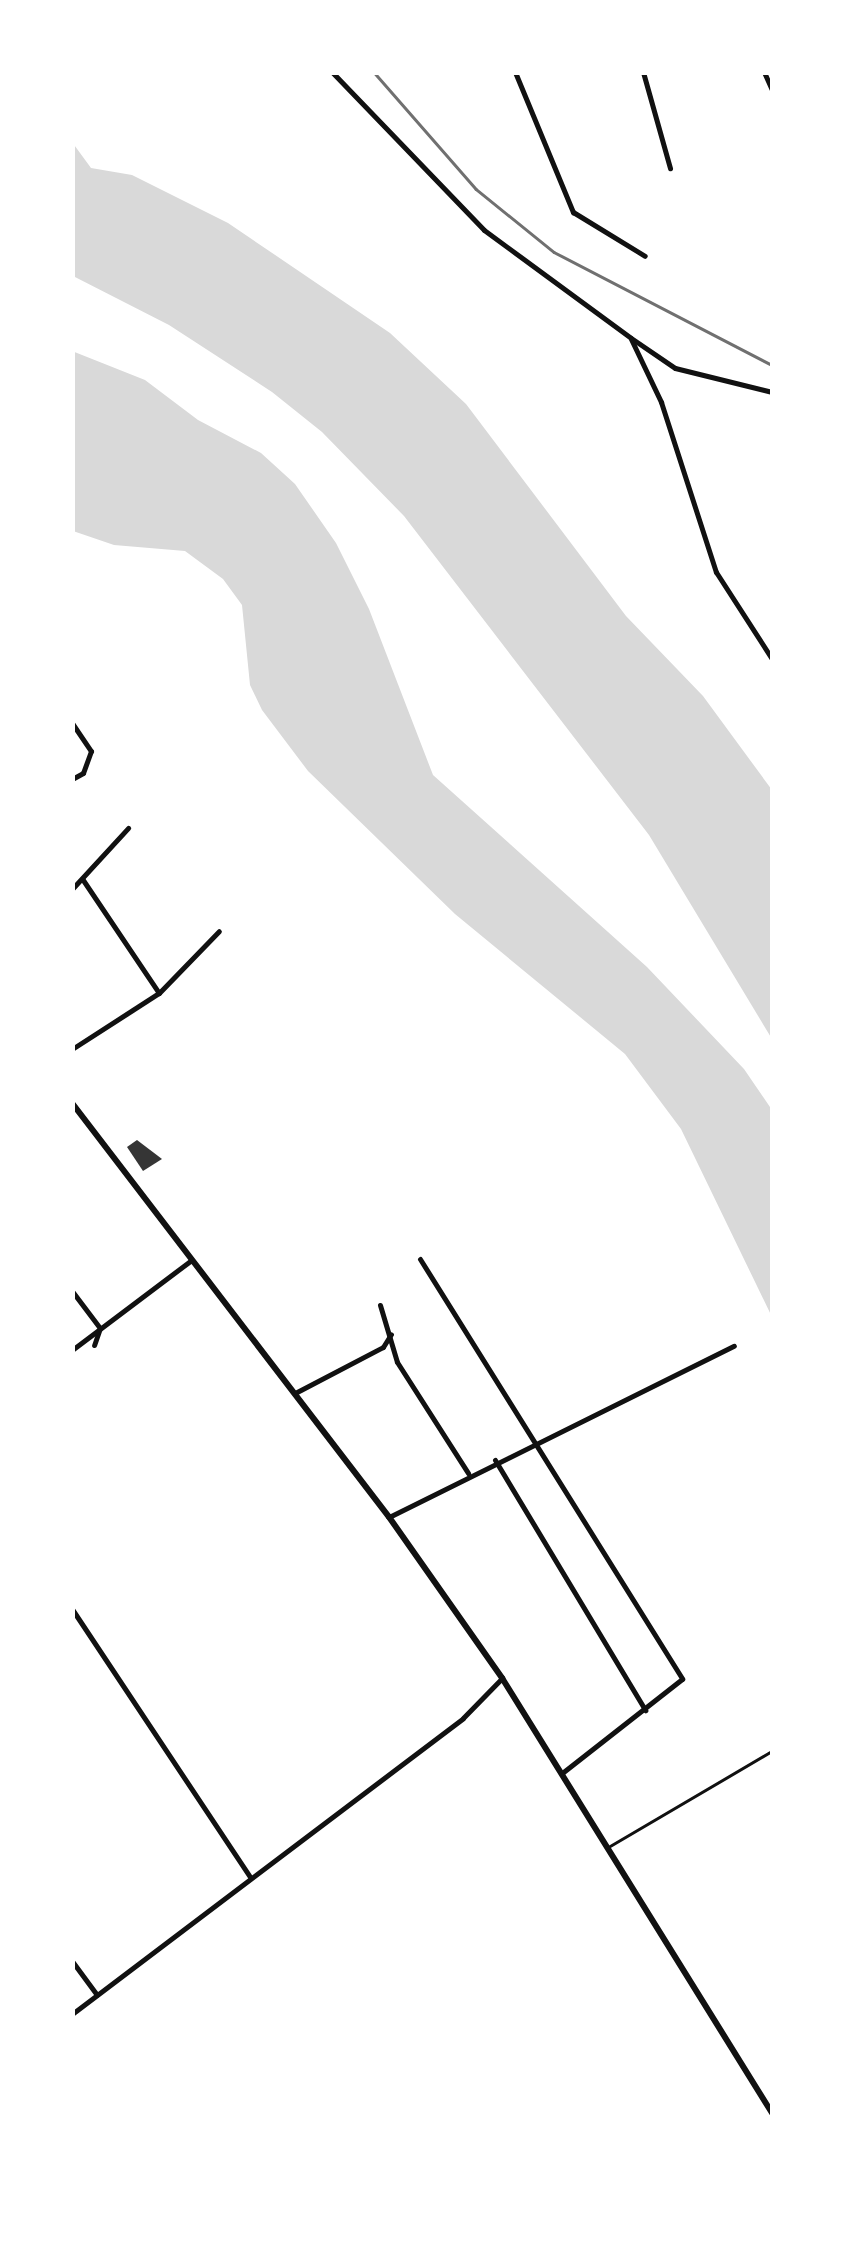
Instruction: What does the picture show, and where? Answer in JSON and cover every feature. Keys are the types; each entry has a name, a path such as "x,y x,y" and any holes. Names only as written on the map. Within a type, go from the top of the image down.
{"street":[{"path":"332,72 484,230 631,338 675,368 772,392"},
{"path":"515,72 573,212 645,256"},
{"path":"644,72 670,168"},
{"path":"764,72 772,90"},
{"path":"631,338 660,402 716,572 772,659"},
{"path":"72,723 90,751 72,778"},
{"path":"72,889 128,828"},
{"path":"83,880 159,993"},
{"path":"72,1048 159,993 219,931"},
{"path":"72,1103 389,1516 502,1678 772,2114"},
{"path":"420,1259 682,1679 562,1773"},
{"path":"72,1350 190,1260"},
{"path":"72,1291 100,1328"},
{"path":"380,1305 392,1332 397,1362 468,1473"},
{"path":"94,1345 100,1328"},
{"path":"294,1394 383,1348 392,1332"},
{"path":"389,1516 468,1473 734,1346"},
{"path":"495,1460 646,1710"},
{"path":"72,1609 251,1878"},
{"path":"72,2014 463,1718 502,1678"},
{"path":"72,1960 97,1996"}],"lane":[{"path":"606,1848 772,1750"}],"shaded area":[{"path":"72,142 91,168 132,175 228,223 390,333 466,404 626,616 703,696 772,790 772,1039 649,835 404,516 322,432 272,392 169,325 73,276"},
{"path":"72,351 145,380 198,420 261,453 295,484 336,543 369,609 433,775 647,967 744,1069 772,1110 772,1317 681,1129 625,1054 455,914 308,771 262,710 250,685 242,605 223,579 185,551 114,545 73,531"}],"building":[{"path":"137,1140 162,1159 143,1171 127,1147"}],"railway":[{"path":"374,72 476,189 554,252 772,365"}]}
